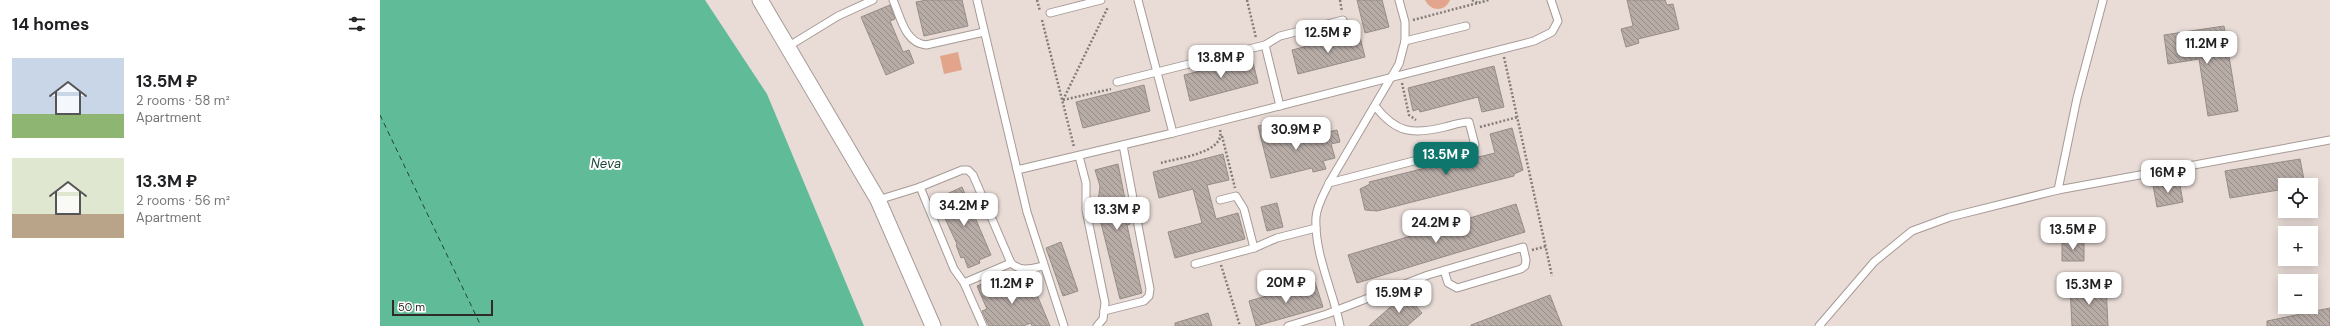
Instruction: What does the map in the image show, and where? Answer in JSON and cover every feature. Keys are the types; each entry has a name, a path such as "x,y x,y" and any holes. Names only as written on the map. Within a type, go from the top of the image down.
{"street":[{"path":"760,0 789,46 878,200 897,238 933,326"}],"lane":[{"path":"789,46 838,16 873,0"},
{"path":"893,0 910,39 917,44 926,45 984,32"},
{"path":"977,0 1017,170 1043,266 1064,326"},
{"path":"1050,13 1101,0"},
{"path":"1138,0 1173,133"},
{"path":"1340,326 1317,242 1316,216 1320,201 1329,183 1375,106 1396,76 1405,41 1405,22 1399,0"},
{"path":"1017,170 1218,122 1534,41 1552,32 1558,21 1551,0"},
{"path":"2058,190 2077,98 2103,0"},
{"path":"1117,82 1262,45 1280,36 1344,20"},
{"path":"1405,41 1466,26"},
{"path":"1262,45 1280,106"},
{"path":"1329,183 1472,147 1475,141 1469,122 1422,132 1400,128 1387,121 1375,106"},
{"path":"1819,326 1874,262 1912,231 1950,217 2058,190 2330,140"},
{"path":"1104,311 1144,301 1149,296 1150,289 1123,145"},
{"path":"1079,156 1086,183 1086,210 1104,303 1103,319 1097,326"},
{"path":"878,200 920,188 962,170 968,170 973,175 1011,263 1016,268 1025,270 1043,266"},
{"path":"920,188 954,269 964,282 983,326"},
{"path":"1220,200 1236,196 1244,209 1254,248"},
{"path":"1195,264 1254,248 1278,238 1316,228"},
{"path":"1288,326 1327,314 1336,308 1444,270 1522,247 1526,260 1525,266 1521,269 1457,288 1448,283 1444,270"},
{"path":"964,282 1011,263"}],"path":[{"path":"1037,0 1075,150 1079,156"},
{"path":"1063,100 1112,0"},
{"path":"1247,0 1262,45"},
{"path":"1472,0 1478,1"},
{"path":"1405,22 1478,1 1489,0"},
{"path":"1502,49 1552,276"},
{"path":"1396,76 1410,115 1419,121 1422,132"},
{"path":"1472,129 1518,117"},
{"path":"1218,122 1236,196"},
{"path":"1161,163 1209,150 1219,143 1222,136"},
{"path":"1218,258 1240,326"}],"shaded area":[{"path":"1425,0 1450,0 1445,7 1438,9 1431,7"},
{"path":"958,52 962,70 944,74 940,56"}],"water":[{"name":"Neva","path":"380,0 705,0 767,94 864,326 380,326"}],"building":[{"path":"927,0 962,0 968,26 924,36 916,2"},
{"path":"1357,0 1382,0 1389,27 1365,33"},
{"path":"1627,0 1665,0 1667,5 1673,4 1679,29 1638,39 1639,43 1626,47 1621,29 1633,26"},
{"path":"890,5 895,19 890,21 903,52 909,50 914,63 886,75 861,17"},
{"path":"2224,26 2238,111 2208,116 2199,59 2168,64 2164,35"},
{"path":"1359,33 1365,57 1298,74 1292,50"},
{"path":"1252,58 1258,83 1190,101 1184,75"},
{"path":"1494,66 1504,107 1482,112 1478,97 1420,112 1419,109 1413,111 1408,88"},
{"path":"1144,85 1150,111 1083,128 1076,102"},
{"path":"1280,121 1285,142 1337,130 1340,142 1331,144 1335,158 1323,161 1326,169 1313,172 1312,168 1271,178 1258,126"},
{"path":"1512,128 1523,170 1514,174 1514,176 1377,211 1365,210 1360,189 1370,184 1369,182 1470,157 1470,159 1495,153 1490,134"},
{"path":"1223,154 1229,180 1207,185 1216,219 1238,213 1245,239 1175,258 1168,232 1202,223 1193,189 1159,198 1153,172"},
{"path":"2300,159 2304,178 2278,178 2278,190 2230,198 2225,171"},
{"path":"1118,164 1130,224 1127,225 1142,293 1120,299 1101,223 1098,202 1100,186 1095,170"},
{"path":"2179,180 2183,202 2157,207 2153,185"},
{"path":"962,187 991,255 979,260 980,263 968,268 964,257 961,258 956,245 957,244 936,199"},
{"path":"1277,203 1283,227 1267,231 1261,207"},
{"path":"1516,204 1525,232 1357,283 1348,255"},
{"path":"2084,240 2084,261 2062,261 2062,241"},
{"path":"1061,242 1078,291 1063,296 1046,248"},
{"path":"1002,276 1008,292 1032,283 1050,326 1032,326 1031,323 1023,326 989,326 982,311 987,309 977,286"},
{"path":"1315,282 1323,307 1256,326 1249,301"},
{"path":"2106,285 2108,326 2072,326 2070,287"},
{"path":"1405,294 1422,313 1407,326 1369,326"},
{"path":"1550,295 1562,326 1471,326 1471,325"},
{"path":"2330,308 2330,326 2267,326 2267,321 2301,314 2318,314 2318,310"},
{"path":"1208,313 1212,326 1175,326 1175,323"}],"ferry route":[{"path":"380,115 481,326"}]}
